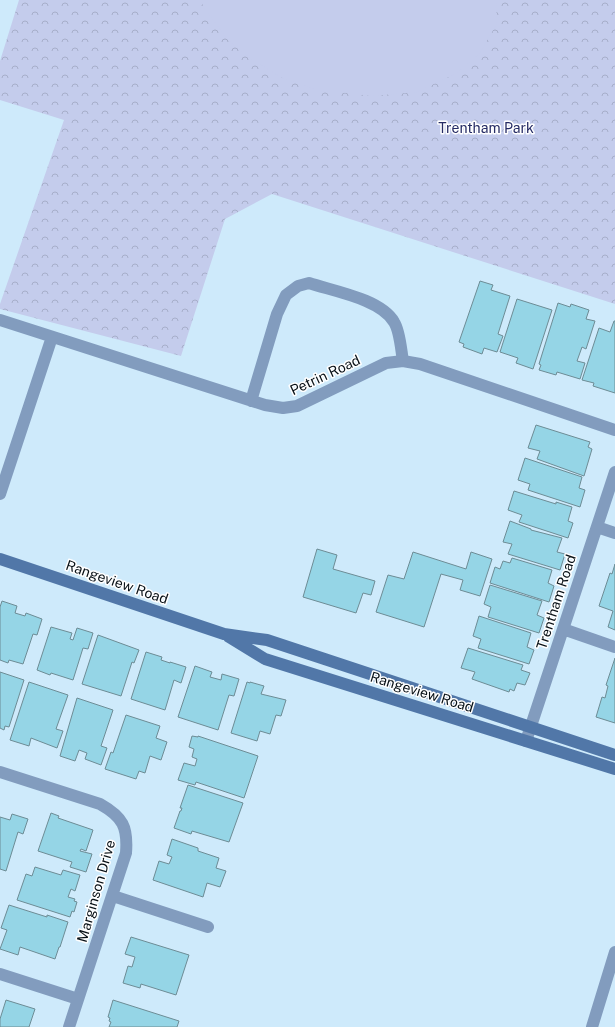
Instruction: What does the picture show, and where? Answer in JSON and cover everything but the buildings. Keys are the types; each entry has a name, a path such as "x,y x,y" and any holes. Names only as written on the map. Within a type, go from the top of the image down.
{"street":[{"path":"251,401 277,314 286,295 298,286 309,284 373,303 386,312 395,322 403,361"},
{"name":"Petrin Road","path":"0,320 265,405 283,408 297,406 386,363 403,361 420,364 615,430"},
{"path":"0,494 52,337"},
{"name":"Trentham Road","path":"526,741 615,472"},
{"path":"597,527 615,533"},
{"name":"Rangeview Road","path":"0,559 224,634 267,640 615,755"},
{"path":"563,629 615,647"},
{"name":"Rangeview Road","path":"224,634 265,659 615,769"},
{"name":"Marginson Drive","path":"0,772 100,804 112,811 122,822 127,838 126,853 113,896 69,1027"},
{"path":"113,896 208,927"},
{"path":"592,1027 615,952"},
{"path":"0,974 78,999"}],"green space":[{"name":"Trentham Park","path":"19,0 615,0 615,304 272,194 225,219 181,356 0,309 0,304 64,120 0,100 0,61"},
{"path":"200,0 497,0 496,25 480,53 457,73 417,92 371,96 315,89 284,79 251,59 228,40"}]}
